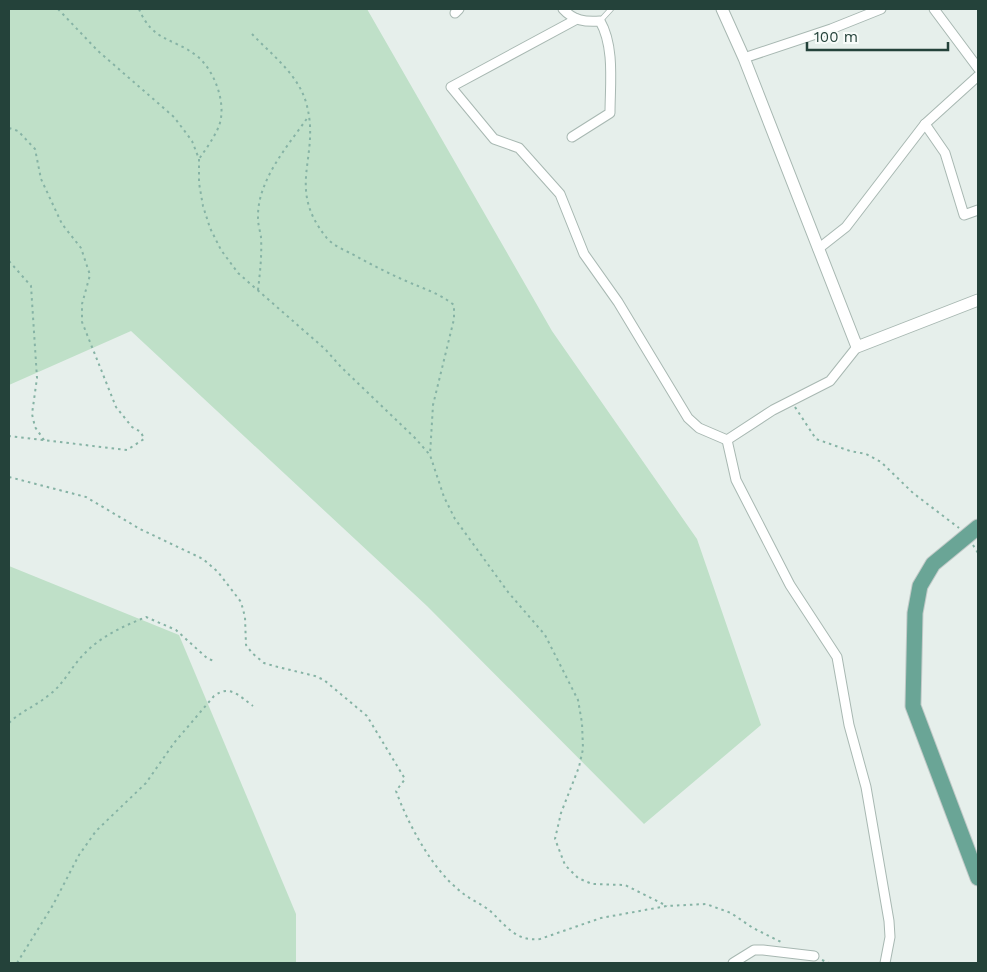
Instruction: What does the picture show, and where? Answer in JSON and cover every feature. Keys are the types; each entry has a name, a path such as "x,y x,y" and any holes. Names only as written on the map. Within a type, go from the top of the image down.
{"main road":[{"path":"972,531 933,564 920,586 915,613 913,706 978,878"}],"street":[{"path":"563,9 569,15 583,22 600,22 603,28 610,67 610,113 572,137"},
{"path":"722,9 744,58 857,347"},
{"path":"744,58 822,32 881,9"},
{"path":"934,9 954,32 978,68"},
{"path":"577,19 450,87 494,139 519,148 550,181 567,210 584,254 618,302 688,418 700,428 728,440"},
{"path":"818,249 846,227 925,124 978,76"},
{"path":"925,124 945,153 964,215 978,210"},
{"path":"728,440 774,410 830,381 857,347 978,300"},
{"path":"728,440 733,472 790,586 837,657 849,725 866,788 889,921 890,937 884,963"},
{"path":"733,963 754,950 814,956"}],"lane":[{"path":"600,22 611,9"}],"path":[{"path":"58,9 98,51 174,118 192,141 199,159 199,183 210,228 221,250 238,273 325,349 430,455"},
{"path":"139,9 146,25 163,38 197,56 208,68 217,85 222,103 220,125 199,159"},
{"path":"252,34 282,63 298,86 307,105 309,145 306,200 314,220 328,240 407,282 442,295 454,305 454,318 433,405 430,455 444,497 455,519 508,592 545,635 578,700 583,749 579,767 561,813 556,839 565,865 578,878 592,884 625,885 667,906"},
{"path":"258,290 261,237 258,218 260,198 277,162 308,115"},
{"path":"9,128 18,131 35,149 41,179 62,224 81,248 90,275 82,304 82,322 116,407 132,427 141,432 144,439 127,450 9,436"},
{"path":"9,261 31,286 37,378 32,414 35,427 44,440"},
{"path":"791,401 816,439 850,451 866,454 881,462 913,493 948,518 972,531 978,553"},
{"path":"9,477 86,497 136,526 211,564 242,602 245,617 246,645 252,653 264,662 274,666 324,680 367,716 404,779 396,791 414,832 454,886 487,909 506,929 530,940 540,939 601,918 667,906 706,904 718,907 764,935 789,946"},
{"path":"9,723 18,713 50,695 84,654 103,639 118,629 146,617 176,630 208,659 216,661"},
{"path":"17,963 53,905 79,855 96,831 146,783 174,743 214,696 222,690 229,690 253,706"},
{"path":"814,956 829,963"}],"green space":[{"path":"9,9 367,9 552,331 697,539 761,725 644,824 427,606 131,331 9,385"},
{"path":"9,566 179,635 296,914 296,963 9,963"}]}
